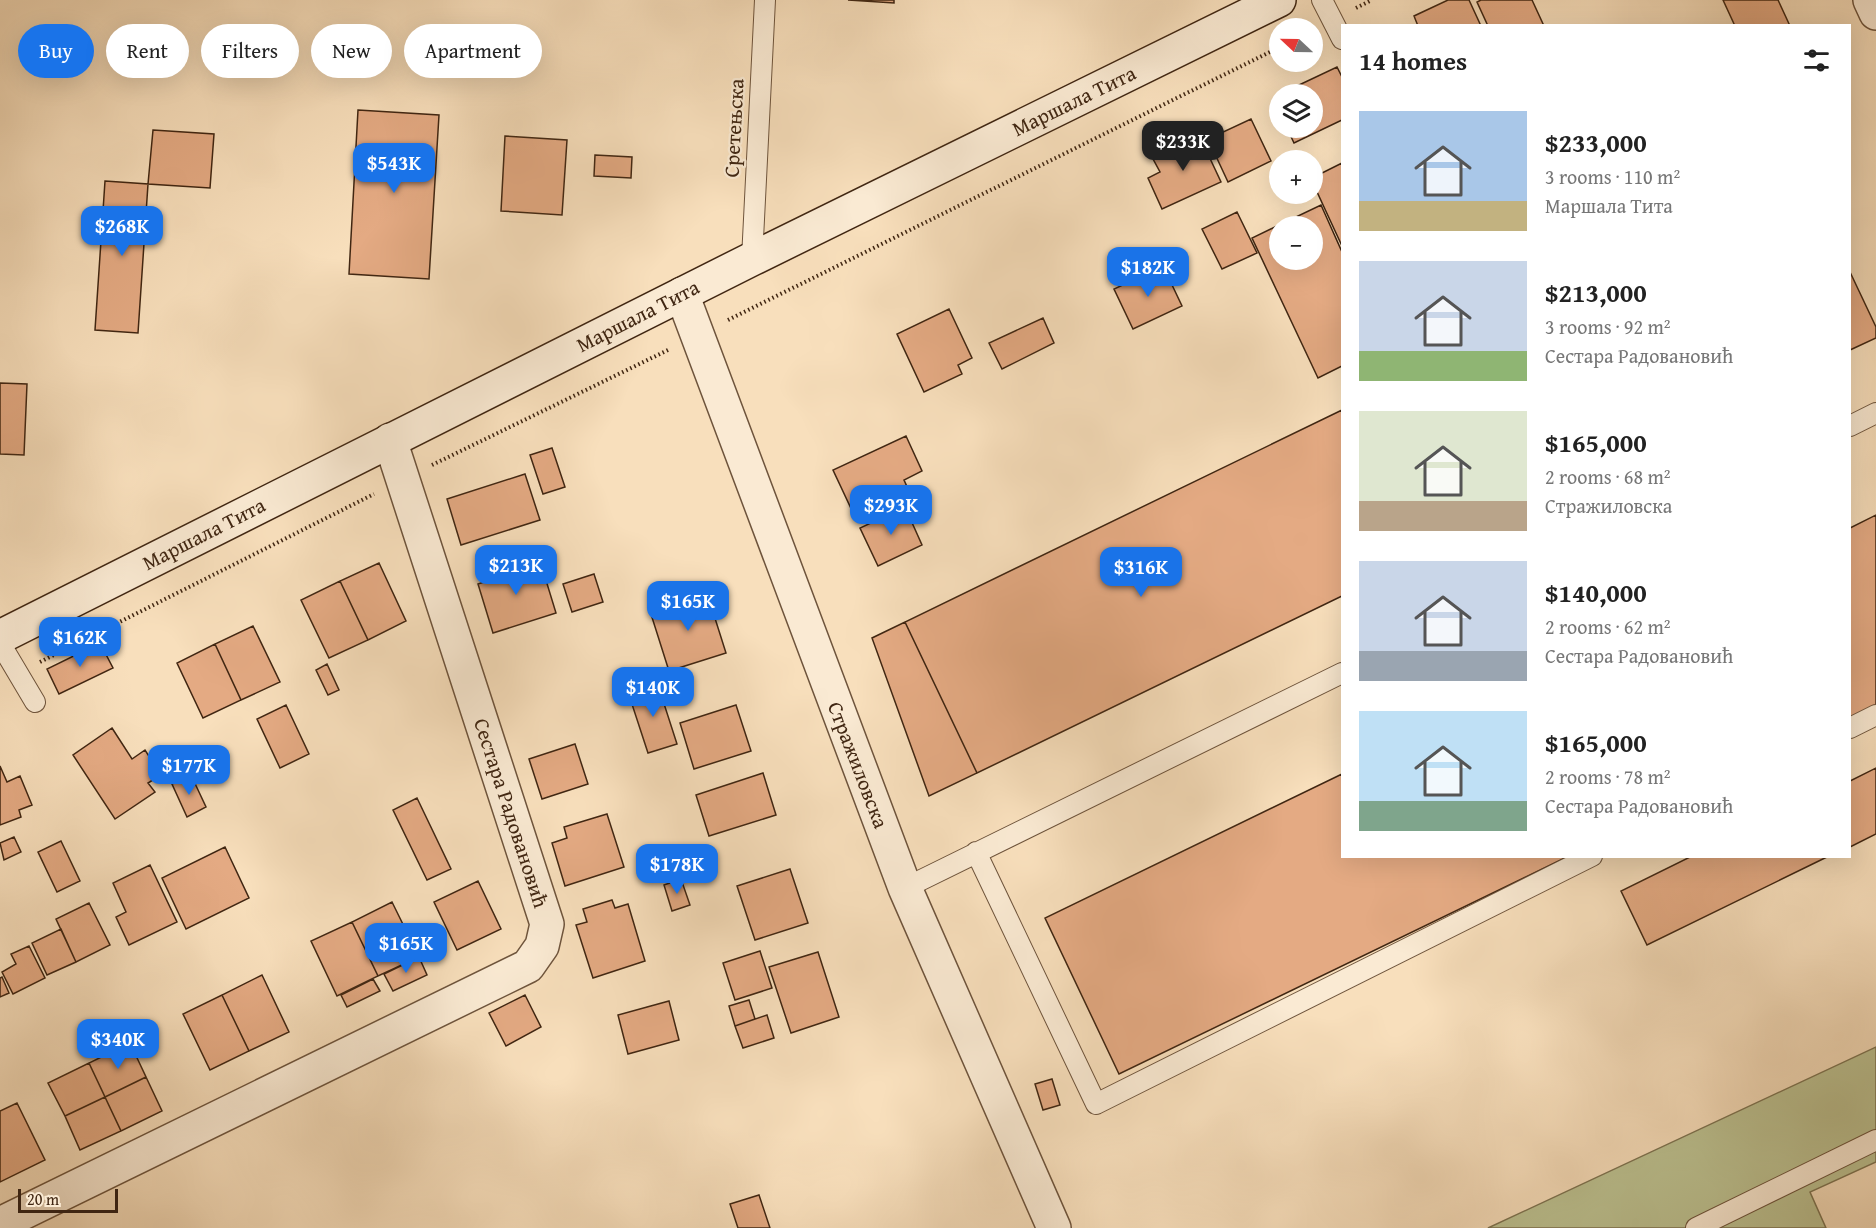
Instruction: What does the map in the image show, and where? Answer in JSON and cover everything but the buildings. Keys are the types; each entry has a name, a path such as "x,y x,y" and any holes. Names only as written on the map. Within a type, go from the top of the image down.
{"street":[{"name":"Маршала Тита","path":"0,637 752,259 1279,0"},
{"path":"1870,0 1876,13"},
{"name":"Стражиловска","path":"682,294 905,888 1054,1228"},
{"name":"Сестара Радовановић","path":"0,1224 528,966 542,946 547,924 390,440"}],"lane":[{"name":"Сретењска","path":"752,259 765,0"},
{"path":"1322,0 1341,37"},
{"path":"1851,426 1876,413"},
{"path":"0,643 35,702"},
{"path":"905,888 1341,673"},
{"path":"1851,728 1876,715"},
{"path":"976,852 1096,1104 1588,858"},
{"path":"1696,1228 1876,1140"}],"path":[{"path":"18,673 403,479 1269,52"}],"green space":[{"path":"1876,1047 1876,1162 1810,1192 1826,1228 1488,1228"}]}
